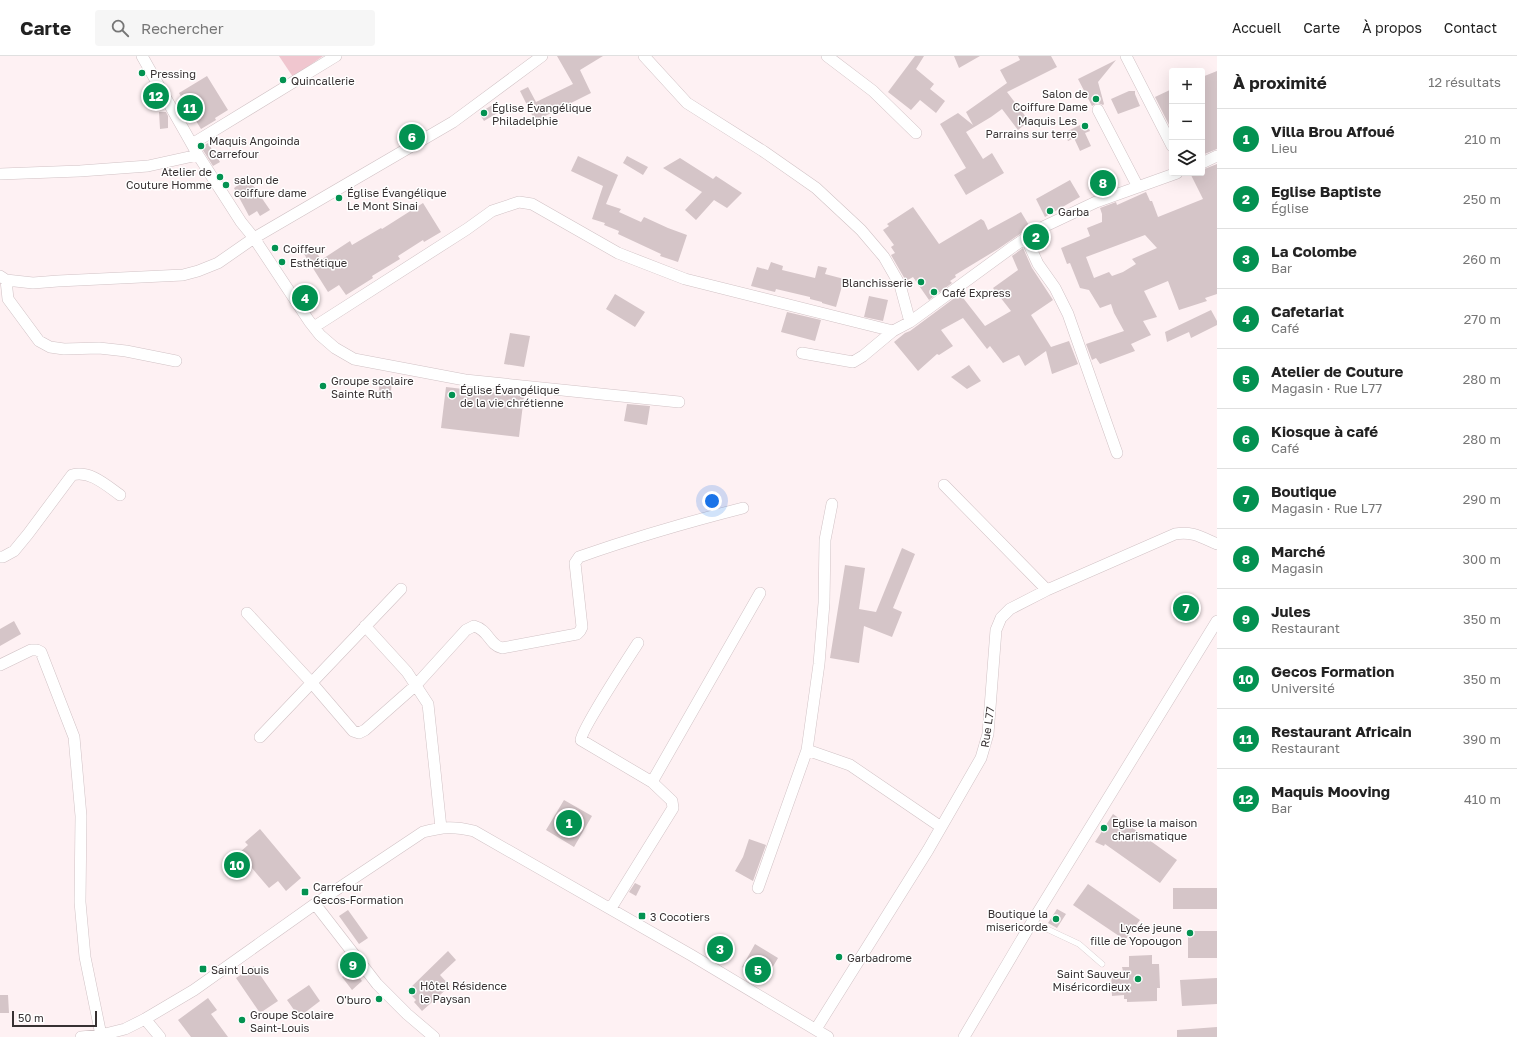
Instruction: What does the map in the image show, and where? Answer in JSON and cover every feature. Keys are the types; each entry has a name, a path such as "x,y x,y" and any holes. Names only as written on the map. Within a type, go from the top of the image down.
{"street":[{"path":"142,56 198,155 241,222 254,238 314,328 336,348 354,359 464,380 679,402"},
{"path":"192,144 336,56"},
{"path":"176,361 126,351 99,348 50,348 39,341 8,299 3,278 33,284 58,281 183,275 218,263 254,238 452,122 542,56"},
{"path":"644,56 687,103 763,151 816,188 861,230 884,256 900,285 910,322"},
{"path":"827,56 873,91 916,133"},
{"path":"1126,56 1169,140"},
{"path":"1098,110 1138,187"},
{"path":"0,174 80,171 148,166 198,155"},
{"path":"1205,162 1217,156"},
{"path":"802,353 853,362 863,356 893,331 910,322 1041,228 1096,202 1169,176"},
{"path":"314,328 467,229 492,211 519,202 532,204 618,253 685,279 893,331"},
{"path":"1026,238 1038,264 1055,288 1068,314 1117,453"},
{"path":"0,557 14,551 72,475 78,473 96,478 120,495"},
{"path":"944,485 1046,590"},
{"path":"758,888 807,750 819,664 824,603 826,540 832,504"},
{"path":"247,613 311,682 353,731 359,733 365,730 416,685 466,630 474,626 482,628 498,647 502,648 577,634 582,627 575,563 579,557 636,537 694,520 743,508"},
{"name":"Rue L77","path":"816,1029 941,827 981,758 988,734 996,630 1001,618 1010,609 1046,590 1175,534 1185,532 1195,534 1217,544"},
{"path":"260,737 401,589"},
{"path":"652,782 760,594"},
{"path":"964,1037 1032,922 1217,621"},
{"path":"365,626 407,672 426,699 430,708 441,828"},
{"path":"611,908 673,808 672,801 652,782 581,740 581,736 590,720 638,643"},
{"path":"0,665 31,650 42,652 74,737 81,816 80,902 85,957 102,1035"},
{"path":"807,750 850,765 941,827"},
{"path":"81,1037 102,1035 125,1029 145,1019 194,990 315,904 423,832 441,828 457,827 474,830 611,908 828,1037"},
{"path":"315,904 378,984 407,1014 434,1037"},
{"path":"145,1019 160,1037"}],"lane":[{"path":"1032,922 1079,944 1102,964"}],"shaded area":[{"path":"279,56 323,56 293,77"}],"building":[{"path":"557,56 603,56 580,70 591,93 535,121 520,91 528,87 536,102 573,84"},
{"path":"915,56 924,56 916,69 934,84 930,89 945,101 936,113 920,100 911,110 888,92"},
{"path":"954,56 980,56 959,68"},
{"path":"1018,56 1051,56 1057,67 1007,92 1029,121 1018,130 1002,109 966,132 983,159 992,153 1004,173 966,195 954,175 966,168 940,124 958,113 973,125 966,112 1007,83 1000,70 1020,60"},
{"path":"1116,60 1098,82 1104,104 1098,103 1092,106 1078,79"},
{"path":"1217,71 1217,149 1205,154 1205,104 1205,76"},
{"path":"207,76 228,110 215,118 216,120 201,129 179,93"},
{"path":"1169,90 1169,125 1155,97"},
{"path":"1129,91 1135,91 1140,106 1118,114 1111,99"},
{"path":"494,104 499,112 484,121 479,113"},
{"path":"159,112 166,112 168,116 168,128 160,129"},
{"path":"1086,122 1090,131 1085,133 1091,146 1080,151 1074,138 1068,141 1064,133"},
{"path":"208,143 220,162 213,166 201,147"},
{"path":"578,156 618,175 606,204 621,209 619,212 641,222 644,217 687,235 678,262 660,256 661,254 618,234 619,231 604,225 605,223 592,219 603,186 571,171"},
{"path":"627,156 648,167 643,175 623,163"},
{"path":"680,158 713,179 716,176 742,193 727,208 714,200 696,220 685,210 702,192 663,168"},
{"path":"1217,164 1217,294 1205,298 1207,301 1179,310 1168,281 1144,291 1157,317 1143,321 1151,335 1131,344 1135,351 1100,364 1096,358 1092,360 1086,344 1124,331 1114,313 1111,304 1100,308 1089,290 1080,288 1070,263 1067,264 1061,248 1090,236 1087,228 1102,222 1100,208 1116,202 1117,205 1146,192 1150,201 1152,201 1158,217 1203,199 1192,176 1205,176 1205,169","holes":["1145,235 1157,248 1132,259 1136,264 1123,272 1112,276 1109,272 1094,278 1086,257"]},
{"path":"248,178 270,210 260,216 257,211 249,216 234,188"},
{"path":"1070,180 1080,197 1045,217 1036,199"},
{"path":"423,203 441,232 424,242 423,240 398,256 400,259 372,276 373,278 346,295 339,285 328,292 304,254 314,248 321,260 350,241 352,245 381,228 382,229"},
{"path":"913,207 939,244 981,219 984,221 988,230 1021,212 1030,227 998,249 955,275 956,277 950,281 952,283 929,300 913,277 906,281 891,255 895,253 891,247 894,245 883,230 889,226 887,224"},
{"path":"1023,248 1032,268 1053,300 1031,315 1051,347 1069,341 1078,364 1052,374 1046,351 1025,366 1019,355 1003,363 990,346 987,349 963,318 941,330 953,346 939,355 937,354 918,371 894,342 960,294 985,326 1011,311 993,288 1018,270 1012,256"},
{"path":"771,262 783,266 782,270 815,278 818,266 827,268 825,274 844,279 836,307 810,299 810,297 776,289 775,292 751,286 757,267 768,270"},
{"path":"615,294 645,312 635,327 606,309"},
{"path":"869,296 888,300 883,321 864,317"},
{"path":"1211,310 1217,321 1217,325 1191,338 1189,332 1167,342 1165,332"},
{"path":"787,312 821,320 815,341 781,332"},
{"path":"510,333 530,336 524,367 504,364"},
{"path":"969,365 981,381 967,389 951,377"},
{"path":"380,380 392,382 390,400 378,398"},
{"path":"446,387 524,396 519,437 441,428"},
{"path":"627,404 650,406 647,425 624,421"},
{"path":"902,548 915,554 893,608 902,612 892,637 864,626 859,663 830,658 845,565 865,568 859,609 876,612"},
{"path":"14,621 21,634 0,646 0,629"},
{"path":"564,800 592,816 574,847 546,830"},
{"path":"1113,814 1177,860 1160,883 1105,844 1104,846 1095,842"},
{"path":"260,829 301,878 286,891 278,881 269,888 239,853 248,845 245,842"},
{"path":"749,839 766,845 753,881 735,871 743,857"},
{"path":"635,883 641,886 636,896 629,892"},
{"path":"1088,884 1140,920 1125,940 1073,905"},
{"path":"1173,888 1217,888 1217,909 1173,909"},
{"path":"1057,909 1066,914 1057,928 1048,923"},
{"path":"348,910 368,938 359,944 339,916"},
{"path":"1188,931 1217,931 1217,958 1188,958"},
{"path":"755,944 778,958 765,980 742,967"},
{"path":"448,951 456,960 440,975 450,986 422,1011 414,1002 416,1000 407,991"},
{"path":"1152,955 1152,964 1159,964 1160,988 1157,988 1157,1001 1127,1002 1127,999 1124,999 1124,995 1112,996 1111,972 1123,971 1122,967 1129,967 1129,956"},
{"path":"254,966 278,1001 260,1013 236,978"},
{"path":"352,969 362,981 352,990 342,977"},
{"path":"1217,978 1217,1004 1182,1006 1180,980"},
{"path":"309,985 320,1001 299,1017 287,1000"},
{"path":"0,995 8,995 9,1013 0,1013"},
{"path":"208,998 217,1010 211,1014 228,1037 191,1037 178,1020"},
{"path":"1217,1027 1217,1037 1177,1037 1177,1030"}],"place":[{"name":"Pressing","path":"142,73"},
{"name":"Quincallerie","path":"283,80"},
{"name":"Maquis Mooving","path":"156,96"},
{"name":"Salon de Coiffure Dame","path":"1096,99"},
{"name":"Restaurant Africain","path":"190,108"},
{"name":"Église Évangélique Philadelphie","path":"484,113"},
{"name":"Maquis Les Parrains sur terre","path":"1085,126"},
{"name":"Kiosque à café","path":"412,137"},
{"name":"Maquis Angoinda Carrefour","path":"201,146"},
{"name":"Atelier de Couture Homme","path":"220,177"},
{"name":"Marché","path":"1103,183"},
{"name":"salon de coiffure dame","path":"226,185"},
{"name":"Église Évangélique Le Mont Sinai","path":"339,198"},
{"name":"Garba","path":"1050,211"},
{"name":"Eglise Baptiste","path":"1036,237"},
{"name":"Coiffeur","path":"275,248"},
{"name":"Esthétique","path":"282,262"},
{"name":"Blanchisserie","path":"921,282"},
{"name":"Café Express","path":"934,292"},
{"name":"Cafetariat","path":"305,298"},
{"name":"Groupe scolaire Sainte Ruth","path":"323,386"},
{"name":"Église Évangélique de la vie chrétienne","path":"452,395"},
{"name":"Boutique","path":"1186,608"},
{"name":"Villa Brou Affoué","path":"569,823"},
{"name":"Eglise la maison charismatique","path":"1104,828"},
{"name":"Gecos Formation","path":"237,865"},
{"name":"Carrefour Gecos-Formation","path":"305,892"},
{"name":"3 Cocotiers","path":"642,916"},
{"name":"Boutique la misericorde","path":"1056,919"},
{"name":"Lycée jeune fille de Yopougon","path":"1190,933"},
{"name":"La Colombe","path":"720,949"},
{"name":"Garbadrome","path":"839,957"},
{"name":"Jules","path":"353,965"},
{"name":"Saint Louis","path":"203,969"},
{"name":"Atelier de Couture","path":"758,970"},
{"name":"Saint Sauveur Miséricordieux","path":"1138,979"},
{"name":"Hôtel Résidence le Paysan","path":"412,991"},
{"name":"O'buro","path":"379,999"},
{"name":"Groupe Scolaire Saint-Louis","path":"242,1020"}]}
